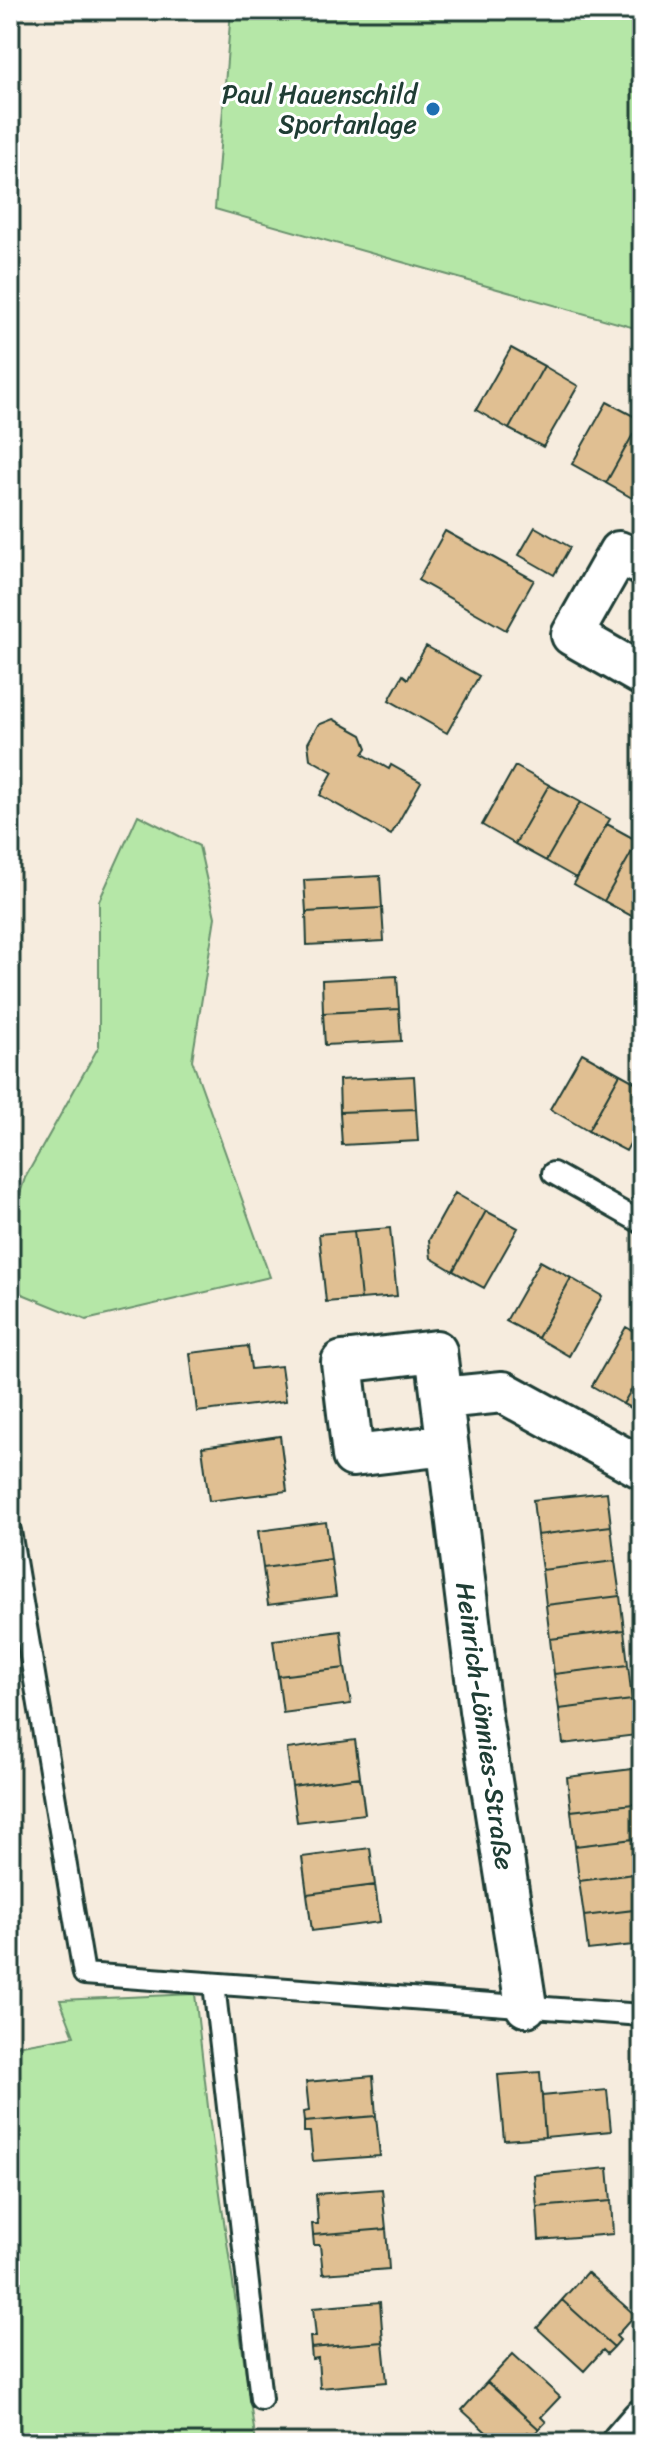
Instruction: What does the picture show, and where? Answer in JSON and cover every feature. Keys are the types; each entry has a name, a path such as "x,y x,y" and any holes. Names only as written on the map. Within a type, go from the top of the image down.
{"street":[{"path":"642,565 619,552 572,635 642,675"},
{"name":"Heinrich-Lönnies-Straße","path":"447,1445 353,1456 342,1362 436,1351 480,1710 526,2006"},
{"path":"442,1398 503,1392 642,1468"},
{"path":"622,2443 642,2420"}],"lane":[{"path":"553,1173 642,1223"},
{"path":"10,1531 84,1974 642,2015"},
{"path":"214,1984 261,2399"}],"green space":[{"name":"Paul Hauenschild Sportanlage","path":"231,10 642,10 642,330 215,209"},
{"path":"138,815 199,846 215,917 192,1060 270,1277 86,1320 10,1289 10,1225 25,1178 99,1046 99,901"},
{"path":"195,1994 210,2124 256,2443 10,2443 10,2047 74,2036 60,2000"}],"building":[{"path":"511,348 544,366 509,429 476,410"},
{"path":"544,366 578,386 543,447 509,429"},
{"path":"607,402 641,420 606,483 572,464"},
{"path":"641,420 642,497 639,502 606,483"},
{"path":"535,527 570,547 554,575 519,555"},
{"path":"445,531 534,580 506,630 418,580"},
{"path":"426,646 479,676 447,733 389,700 403,675 408,679"},
{"path":"333,719 362,735 367,748 363,754 421,782 391,835 320,795 333,772 310,759 308,743 318,725"},
{"path":"515,766 549,785 515,844 482,825"},
{"path":"549,785 580,802 546,861 515,844"},
{"path":"580,802 610,819 576,878 546,861"},
{"path":"607,824 638,841 604,901 574,884"},
{"path":"638,841 642,843 642,906 635,918 604,901"},
{"path":"380,876 382,908 306,912 304,880"},
{"path":"382,908 384,941 307,945 306,912"},
{"path":"397,976 399,1009 323,1013 322,980"},
{"path":"399,1009 401,1041 325,1045 323,1013"},
{"path":"582,1053 620,1074 588,1131 550,1109"},
{"path":"620,1074 642,1086 642,1122 626,1151 588,1131"},
{"path":"414,1076 416,1109 340,1112 339,1080"},
{"path":"416,1109 418,1141 342,1145 340,1112"},
{"path":"455,1193 486,1211 453,1271 431,1258 429,1240"},
{"path":"486,1211 518,1228 484,1288 453,1271"},
{"path":"390,1228 397,1296 361,1299 354,1231"},
{"path":"354,1231 361,1299 326,1302 319,1234"},
{"path":"540,1261 571,1278 538,1338 506,1321"},
{"path":"571,1278 602,1296 569,1356 538,1338"},
{"path":"626,1327 642,1336 642,1371 623,1404 592,1386"},
{"path":"248,1346 251,1369 281,1366 286,1401 197,1412 190,1353"},
{"path":"642,1371 642,1414 623,1404"},
{"path":"280,1436 287,1491 209,1501 202,1447"},
{"path":"607,1492 611,1526 537,1535 533,1500"},
{"path":"326,1522 331,1559 263,1568 258,1531"},
{"path":"611,1526 615,1561 542,1570 537,1535"},
{"path":"331,1559 336,1596 268,1605 263,1568"},
{"path":"615,1561 620,1596 546,1605 542,1570"},
{"path":"620,1596 624,1630 550,1639 546,1605"},
{"path":"624,1630 628,1665 554,1674 550,1639"},
{"path":"341,1631 345,1668 278,1676 273,1640"},
{"path":"628,1665 632,1700 559,1709 554,1674"},
{"path":"345,1668 351,1704 283,1713 278,1676"},
{"path":"632,1700 637,1735 563,1744 559,1709"},
{"path":"355,1740 360,1777 292,1786 287,1749"},
{"path":"641,1768 642,1803 571,1811 567,1777"},
{"path":"360,1777 365,1814 297,1822 292,1786"},
{"path":"642,1803 642,1838 575,1846 571,1811"},
{"path":"642,1838 642,1873 579,1881 575,1846"},
{"path":"370,1848 375,1885 307,1894 302,1857"},
{"path":"642,1873 642,1909 584,1916 579,1881"},
{"path":"375,1885 380,1922 312,1931 307,1894"},
{"path":"642,1909 642,1944 588,1950 584,1916"},
{"path":"540,2072 545,2137 504,2140 498,2075"},
{"path":"373,2076 376,2116 304,2122 303,2112 309,2111 306,2082"},
{"path":"607,2090 611,2131 545,2137 542,2096"},
{"path":"376,2116 380,2156 313,2161 310,2132 304,2132 304,2122"},
{"path":"608,2168 611,2201 537,2207 534,2175"},
{"path":"382,2189 386,2229 313,2235 312,2224 318,2224 316,2194"},
{"path":"611,2201 613,2234 539,2240 537,2207"},
{"path":"386,2229 389,2269 323,2274 320,2245 314,2245 313,2235"},
{"path":"587,2272 635,2315 616,2336 620,2340 614,2347 562,2300"},
{"path":"562,2300 614,2347 607,2354 603,2350 584,2371 537,2328"},
{"path":"380,2302 383,2342 311,2348 310,2337 316,2337 313,2308"},
{"path":"383,2342 387,2382 320,2388 318,2358 312,2359 311,2348"},
{"path":"513,2354 560,2397 541,2417 546,2422 539,2429 487,2382"},
{"path":"487,2382 539,2429 533,2436 528,2432 518,2443 498,2443 462,2410"}],"place":[{"name":"Paul Hauenschild Sportanlage","path":"433,109"}]}
